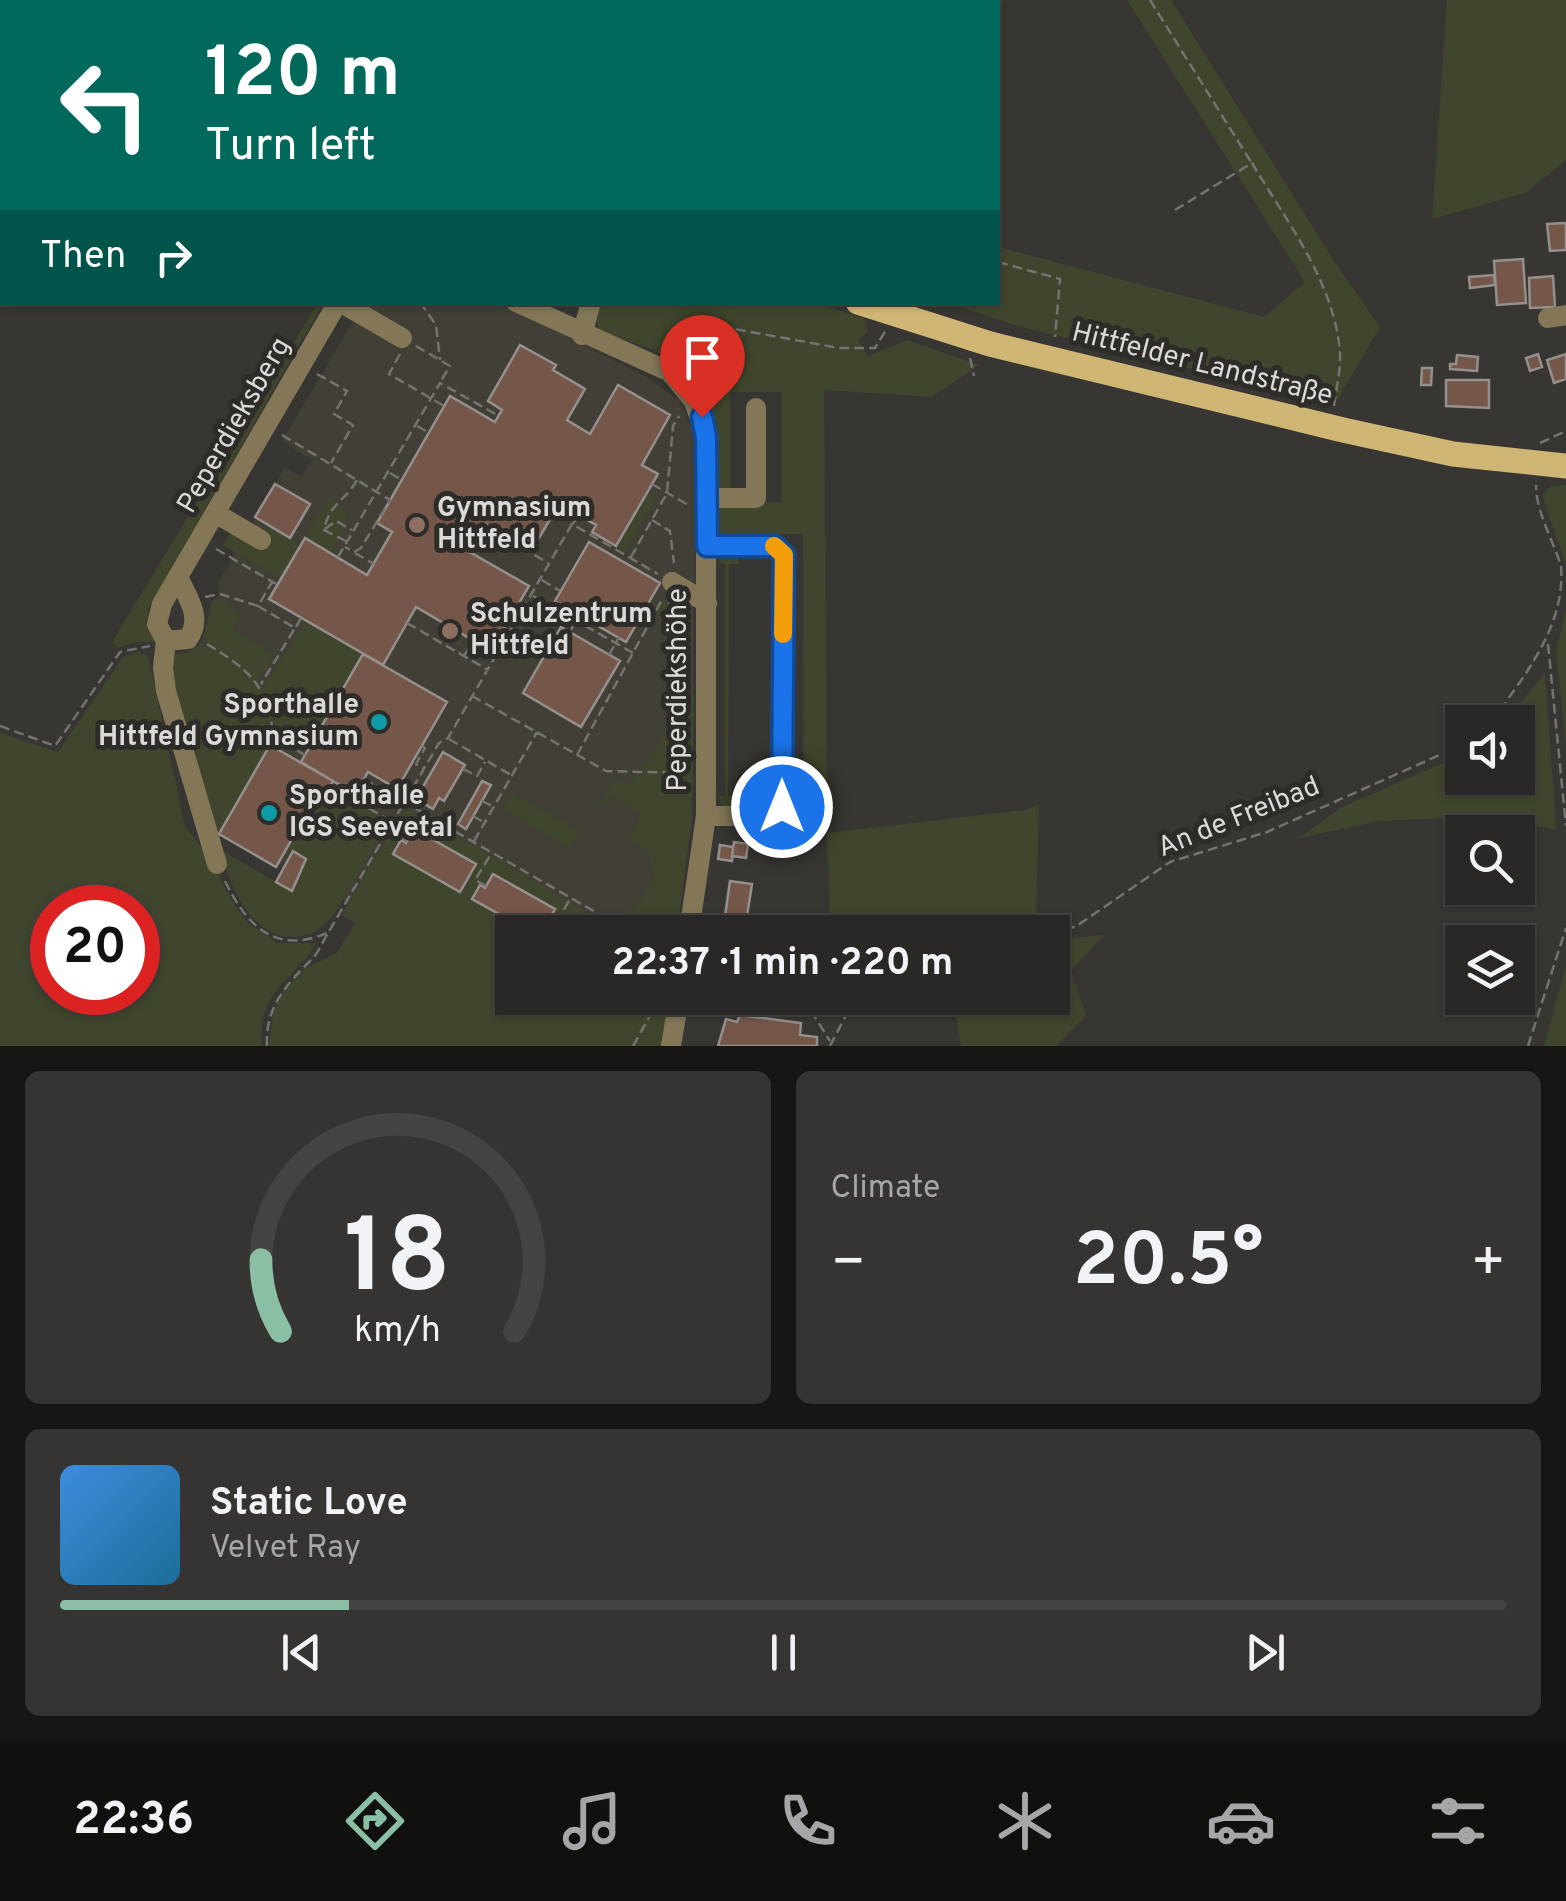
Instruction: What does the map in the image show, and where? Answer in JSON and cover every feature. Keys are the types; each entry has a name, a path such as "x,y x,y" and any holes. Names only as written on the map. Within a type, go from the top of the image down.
{"main road":[{"name":"Hittfelder Landstraße","path":"867,305 1052,360 1410,445 1493,460 1538,455 1566,463"}],"street":[{"name":"Peperdieksberg","path":"216,864 166,691 166,642 160,634 158,613 337,305"},
{"path":"344,305 402,338"},
{"name":"Peperdiekshöhe","path":"522,305 670,372 694,401 706,437 700,503 707,546 706,816 691,915"},
{"path":"555,322 566,305"},
{"path":"582,335 590,305"},
{"path":"700,503 756,498 756,408"},
{"path":"216,514 261,540"},
{"path":"706,816 778,816 782,807 784,555 775,546 707,546"},
{"path":"166,642 188,639 194,629 192,606 178,577"},
{"path":"672,582 707,603"},
{"path":"671,1046 676,1015"}],"path":[{"path":"1150,0 1318,273 1336,326 1340,357 1332,413"},
{"path":"1175,210 1252,163"},
{"path":"1000,263 1060,279 1052,360"},
{"path":"422,305 436,325 440,360"},
{"path":"670,372 708,324 839,348 875,348"},
{"path":"338,558 376,491 416,425 431,398 440,382 450,366 407,341 388,374 431,398 444,406"},
{"path":"440,382 499,416"},
{"path":"330,464 353,425 334,414 347,391 333,383"},
{"path":"630,558 667,493 674,426 694,401"},
{"path":"416,425 429,433"},
{"path":"1503,705 1548,642 1561,616 1562,569 1537,498 1538,444 1566,431"},
{"path":"280,434 390,500 361,548 354,552"},
{"path":"388,472 402,480"},
{"path":"324,530 333,505 350,492 357,480"},
{"path":"652,484 700,503"},
{"path":"267,1046 267,1024 279,994 310,961 439,743 448,738 576,519 567,514 564,520 560,518 566,508"},
{"path":"577,755 672,582 675,570 670,531 652,520"},
{"path":"324,530 336,521 353,532"},
{"path":"484,524 549,564"},
{"path":"572,524 672,582"},
{"path":"324,530 347,542"},
{"path":"604,550 607,545"},
{"path":"344,547 374,564"},
{"path":"214,548 278,585"},
{"path":"540,579 560,591"},
{"path":"258,606 272,582"},
{"path":"200,598 220,594 258,606 295,628"},
{"path":"531,595 633,653"},
{"path":"260,686 302,618"},
{"path":"570,632 576,621"},
{"path":"408,622 488,670"},
{"path":"610,655 618,637"},
{"path":"200,640 231,657 260,686 272,727 308,748"},
{"path":"464,656 473,640"},
{"path":"0,726 55,746 120,652 166,642"},
{"path":"1548,642 1566,826"},
{"path":"482,645 476,654 480,656 484,649 496,656"},
{"path":"472,696 606,771 696,773"},
{"path":"474,842 537,732"},
{"path":"448,738 512,775"},
{"path":"294,740 290,747 305,755"},
{"path":"422,746 425,748 416,764 424,768"},
{"name":"An de Freibad","path":"1070,928 1170,862 1267,832 1445,753"},
{"path":"462,769 477,776 486,760"},
{"path":"364,779 600,915"},
{"path":"416,782 423,786"},
{"path":"330,786 392,822"},
{"path":"482,801 494,808"},
{"path":"474,816 485,823"},
{"path":"778,816 780,834 823,830"},
{"path":"388,829 407,841"},
{"path":"475,880 492,853"},
{"path":"216,864 245,915 260,930 282,942 297,943 328,932"},
{"path":"469,876 486,886"},
{"path":"560,915 570,898"},
{"path":"1528,1046 1566,928"},
{"path":"633,1046 650,1015"},
{"path":"813,1015 831,1044"},
{"path":"831,1044 846,1015"}],"shaded area":[{"name":"Schulzentrum Hittfeld","path":"363,305 504,305 645,376 679,400 695,437 692,816 679,915 495,915 495,925 368,870 349,903 219,834 170,689 173,654 187,653 203,639 212,601 220,594 218,583 285,467 302,477 312,460 282,441"}],"green space":[{"path":"1127,0 1171,0 1334,261 1380,327 1335,404 1025,328 954,305 1000,305 1000,248 1264,317 1305,282"},
{"path":"1447,0 1566,0 1566,160 1525,193 1432,219"},
{"path":"596,305 822,305 864,318 868,331 858,340 868,356 907,340 979,365 932,397 824,390 827,825 804,826 803,534 715,534 715,503 782,502 782,392 730,392 730,492 715,492 712,428 699,391 672,361 599,329"},
{"path":"316,306 320,308 148,609 147,624 157,642 135,642 118,648 112,642"},
{"path":"1566,485 1566,565 1542,495 1552,486"},
{"path":"648,491 657,496 625,551 616,546"},
{"path":"330,497 348,518 332,554 305,538"},
{"path":"270,526 301,544 281,579 223,545 232,530 259,546"},
{"path":"723,553 737,557 740,564 729,564 728,796 739,797 728,806 722,806 719,796 725,796 725,564 719,563"},
{"path":"212,601 223,601 242,614 233,629 274,655 257,683 262,690 306,620 363,654 309,748 272,728 270,745 219,834 170,689 173,654 187,653 198,646 214,648 203,639"},
{"path":"663,601 688,617 685,680 694,694 692,816 679,915 620,915 638,905 655,877 648,850 629,840 641,813 613,796 606,806 602,802 613,782 631,783 670,723 675,681 656,613"},
{"path":"1566,609 1566,745 1556,650"},
{"path":"137,652 148,656 185,826 213,863 248,923 278,943 316,943 271,999 262,1027 262,1046 0,1046 0,733 58,752 123,657"},
{"path":"1545,673 1556,829 1535,826 1535,815 1445,815 1445,818 1379,821 1299,838 1342,807 1445,762 1445,795 1535,795 1535,705 1519,705"},
{"path":"321,788 387,822 328,921 304,935 278,935 253,918 244,906 219,849 292,891 306,859 287,848"},
{"path":"512,793 579,831 569,848 502,809"},
{"path":"1039,805 1036,915 830,915 827,833 1025,810"},
{"path":"405,806 592,915 495,915 495,1015 667,1015 662,1046 269,1046 273,1013 282,993 304,969 337,953 355,923 342,915"},
{"path":"1104,935 1071,971 1086,1016 1056,1046 961,1046 956,1015 1070,1015 1070,938"},
{"path":"1566,966 1566,1046 1544,1046"}],"building":[{"path":"1566,223 1566,250 1550,251 1547,224"},
{"path":"1523,259 1526,303 1497,305 1494,261"},
{"path":"1494,275 1495,285 1470,288 1469,277"},
{"path":"1553,276 1555,307 1530,308 1529,278"},
{"path":"520,345 556,365 553,370 585,389 567,420 590,434 618,385 670,415 642,465 658,474 616,546 592,532 596,525 559,504 532,550 484,523 468,551 529,586 491,651 416,607 383,665 269,599 305,538 367,575 392,532 377,523 450,396 495,422 502,410 488,401"},
{"path":"1538,354 1542,367 1530,371 1526,358"},
{"path":"1566,354 1566,379 1554,383 1547,360"},
{"path":"1457,355 1478,357 1477,371 1450,369 1450,364 1456,364"},
{"path":"1422,368 1432,368 1431,385 1421,385"},
{"path":"1446,380 1489,380 1489,408 1446,406"},
{"path":"275,484 310,504 290,538 255,517"},
{"path":"589,542 660,583 626,642 555,601"},
{"path":"561,627 620,661 581,727 523,693"},
{"name":"Sporthalle Hittfeld Gymnasium","path":"363,654 447,702 397,789 368,772 355,794 301,762"},
{"name":"Sporthalle IGS Seevetal","path":"270,745 333,781 327,792 321,788 276,867 219,834"},
{"path":"443,752 465,765 444,801 439,798 433,809 416,799"},
{"path":"482,781 491,785 466,829 458,824"},
{"path":"414,829 476,864 460,892 393,854"},
{"path":"734,842 748,844 746,858 732,856"},
{"path":"720,845 733,847 732,861 718,859"},
{"path":"293,851 306,859 292,891 276,882"},
{"path":"493,874 555,909 552,915 501,915 472,899 480,885 485,888"},
{"path":"730,881 752,884 747,915 725,915"},
{"path":"740,1015 801,1023 800,1035 817,1037 817,1046 718,1046 726,1019 737,1022"}],"slow traffic":[{"path":"774,546 784,555 783,634"}],"place":[{"name":"Gymnasium Hittfeld","path":"417,525"},
{"name":"Schulzentrum Hittfeld","path":"450,631"},
{"name":"Sporthalle Hittfeld Gymnasium","path":"379,722"},
{"name":"Sporthalle IGS Seevetal","path":"269,813"}],"route":[{"path":"702,417 706,437 707,546 775,546 784,555 782,807"}]}
